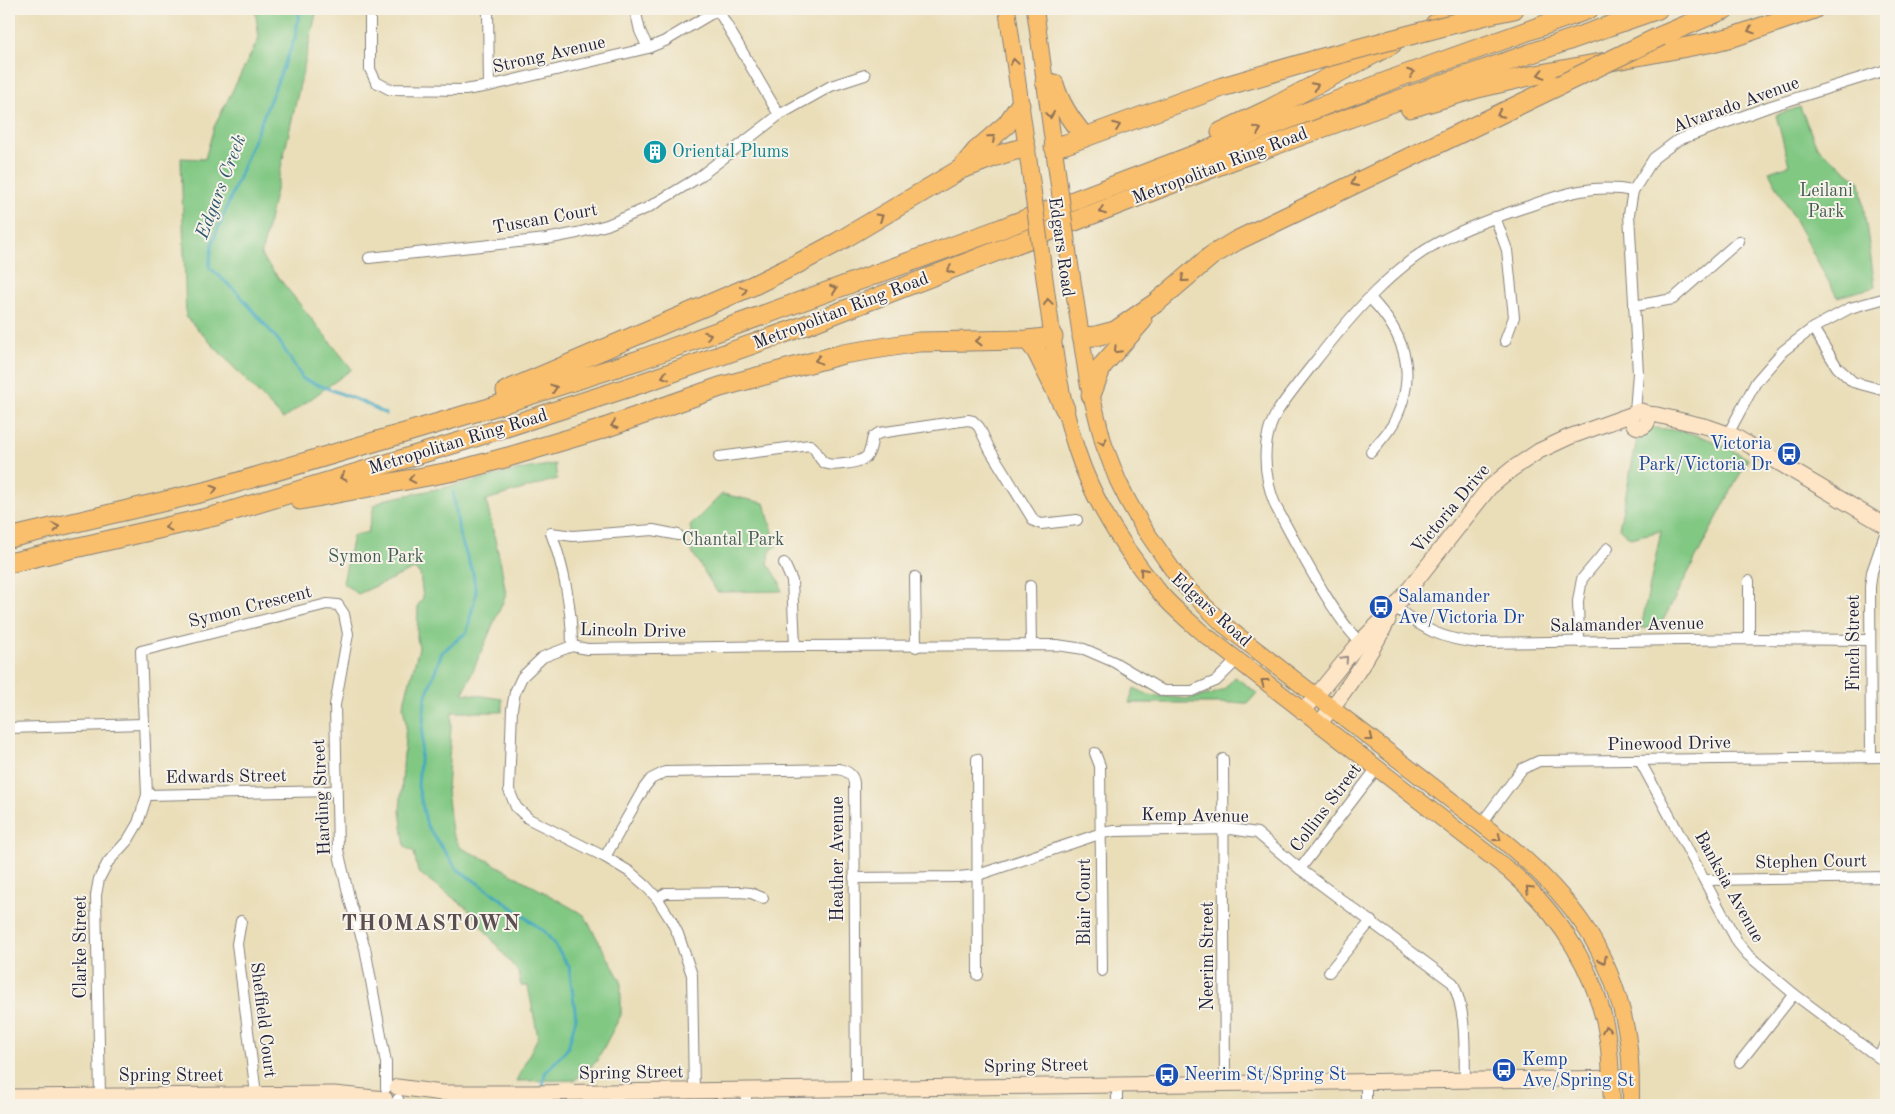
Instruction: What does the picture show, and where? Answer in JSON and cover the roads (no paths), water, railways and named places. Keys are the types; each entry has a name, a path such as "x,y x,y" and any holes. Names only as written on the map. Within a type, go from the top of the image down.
{"highway":[{"path":"1115,185 1194,143 1243,122 1373,54 1466,9"},
{"path":"1054,147 1222,87 1498,11 1514,9"},
{"name":"Metropolitan Ring Road","path":"9,538 208,491 390,438 639,360 992,232 1399,77 1589,9"},
{"name":"Metropolitan Ring Road","path":"9,563 215,516 521,423 715,358 867,302 1233,160 1452,80 1658,9"},
{"path":"1082,337 1115,332 1157,302 1211,256 1236,241 1661,36 1725,9"},
{"path":"1233,160 1353,127 1478,88 1550,72 1708,43 1736,36 1814,9"},
{"path":"1045,82 1054,84 1062,106 1085,137"},
{"path":"961,169 976,152 1007,124 1020,105"},
{"path":"390,438 527,383 752,286 838,242 961,169 983,163 1006,152 1026,148"},
{"path":"1091,395 1102,366 1157,302"},
{"path":"215,516 460,470 508,458 599,430 720,387 843,354 919,342 1028,340 1053,337"},
{"path":"1028,340 1037,352 1065,409"}],"main road":[{"name":"Edgars Road","path":"1007,9 1053,337 1065,409 1076,450 1092,490 1107,519 1134,560 1162,595 1200,631 1236,661 1510,871 1544,903 1560,925 1585,967 1599,1002 1608,1040 1612,1105"},
{"name":"Edgars Road","path":"1036,9 1069,258 1091,395 1104,445 1118,481 1143,527 1181,582 1224,625 1481,824 1546,878 1571,907 1588,932 1605,964 1618,997 1626,1030 1631,1078 1631,1105"},
{"path":"1026,148 1054,147"},
{"path":"1053,337 1082,337"}],"street":[{"name":"Strong Avenue","path":"370,9 370,69 376,82 389,89 464,90 489,86 648,48 665,41 719,9"},
{"path":"488,9 489,86"},
{"path":"635,9 640,31 648,48"},
{"path":"719,9 779,115"},
{"name":"Alvarado Avenue","path":"1640,417 1629,214 1632,195 1654,158 1678,140 1776,104 1886,70"},
{"name":"Tuscan Court","path":"369,258 546,239 577,234 607,225 647,208 676,192 779,115 831,86 865,75"},
{"path":"1366,643 1352,635 1276,507 1268,484 1266,450 1267,440 1278,410 1338,332 1370,298 1403,267 1444,240 1495,217 1566,193 1594,188 1632,195"},
{"path":"1495,217 1507,250 1514,317 1506,341"},
{"path":"1634,306 1673,299 1739,240"},
{"path":"1370,298 1391,322 1404,348 1406,381 1402,401 1392,425 1371,452"},
{"path":"1731,435 1734,421 1742,410 1756,382 1783,351 1813,328 1850,308 1886,298"},
{"path":"1813,328 1836,367 1853,382 1886,391"},
{"name":"Victoria Drive","path":"1302,712 1366,643 1489,488 1512,468 1539,451 1569,437 1603,426 1640,417 1676,420 1708,427 1731,435 1886,526"},
{"path":"720,457 810,445 821,460 829,465 834,465 864,459 869,454 873,437 879,434 968,420 973,421 979,427 990,450 1034,521 1041,524 1077,520"},
{"path":"572,646 572,628 559,554 551,533 573,536 653,530 678,535"},
{"name":"Finch Street","path":"1871,757 1870,587 1872,572 1886,531"},
{"path":"1578,642 1578,601 1582,579 1608,548"},
{"path":"784,562 792,581 795,646"},
{"path":"915,577 916,646"},
{"path":"1749,639 1750,580"},
{"path":"1030,586 1031,644"},
{"name":"Symon Crescent","path":"143,724 141,651 327,604 338,605 344,614 348,634 335,705"},
{"name":"Salamander Avenue","path":"1395,607 1426,630 1454,640 1479,644 1749,639 1870,640"},
{"name":"Victoria Drive","path":"1318,724 1331,709 1366,643"},
{"name":"Lincoln Drive","path":"694,1091 692,975 678,934 657,898 630,872 605,857 529,819 516,806 509,790 512,709 515,692 522,677 543,657 572,646 587,650 1031,644 1084,649 1114,662 1164,691 1192,691 1216,681 1236,661"},
{"name":"Harding Street","path":"335,705 338,850 350,901 365,948 391,1096"},
{"path":"9,728 143,724"},
{"name":"Clarke Street","path":"100,1095 96,895 98,879 108,862 128,840 138,823 147,795 143,724"},
{"name":"Blair Court","path":"1095,753 1100,766 1102,971"},
{"name":"Pinewood Drive","path":"1481,824 1522,769 1539,761 1886,757"},
{"path":"977,759 978,975"},
{"name":"Neerim Street","path":"1223,759 1225,1083"},
{"name":"Banksia Avenue","path":"1640,761 1706,880 1738,943 1748,955 1794,994 1882,1059"},
{"name":"Collins Street","path":"1300,868 1377,768"},
{"name":"Heather Avenue","path":"605,857 644,788 658,774 675,771 846,770 853,778 854,783 856,1088"},
{"name":"Edwards Street","path":"147,795 336,791"},
{"name":"Kemp Avenue","path":"854,878 978,874 1102,833 1114,831 1224,829 1257,833 1300,868 1453,983 1463,1014 1464,1080"},
{"name":"Stephen Court","path":"1706,880 1886,877"},
{"path":"657,898 666,893 739,892 763,898"},
{"name":"Sheffield Court","path":"241,921 236,944 256,1094"},
{"path":"1329,972 1371,921"},
{"path":"1740,1062 1794,994"},
{"path":"1882,1059 1886,1044"},
{"name":"Spring Street","path":"9,1096 334,1094 391,1096 442,1093 694,1091 746,1098 856,1088 1631,1078"},
{"path":"1366,1081 1366,1105"},
{"path":"1117,1084 1117,1105"}],"waterway":[{"name":"Edgars Creek","path":"300,9 295,38 212,244 209,267 238,293 279,341 303,379 363,402 386,414"},
{"name":"Edgars Creek","path":"453,492 460,537 473,573 476,593 467,632 442,652 425,699 418,786 427,826 457,869 546,933 569,966 576,1018 568,1048 545,1073 543,1087"}],"place":[{"name":"Oriental Plums","path":"655,152"},
{"name":"Victoria Park/Victoria Dr","path":"1789,454"},
{"name":"Salamander Ave/Victoria Dr","path":"1381,607"},
{"name":"Kemp Ave/Spring St","path":"1504,1070"},
{"name":"Neerim St/Spring St","path":"1167,1075"}],"district":[{"name":"THOMASTOWN","path":"431,924"}],"park label":[{"name":"Leilani Park","path":"1826,201"},
{"name":"Chantal Park","path":"733,540"},
{"name":"Symon Park","path":"376,557"}]}
